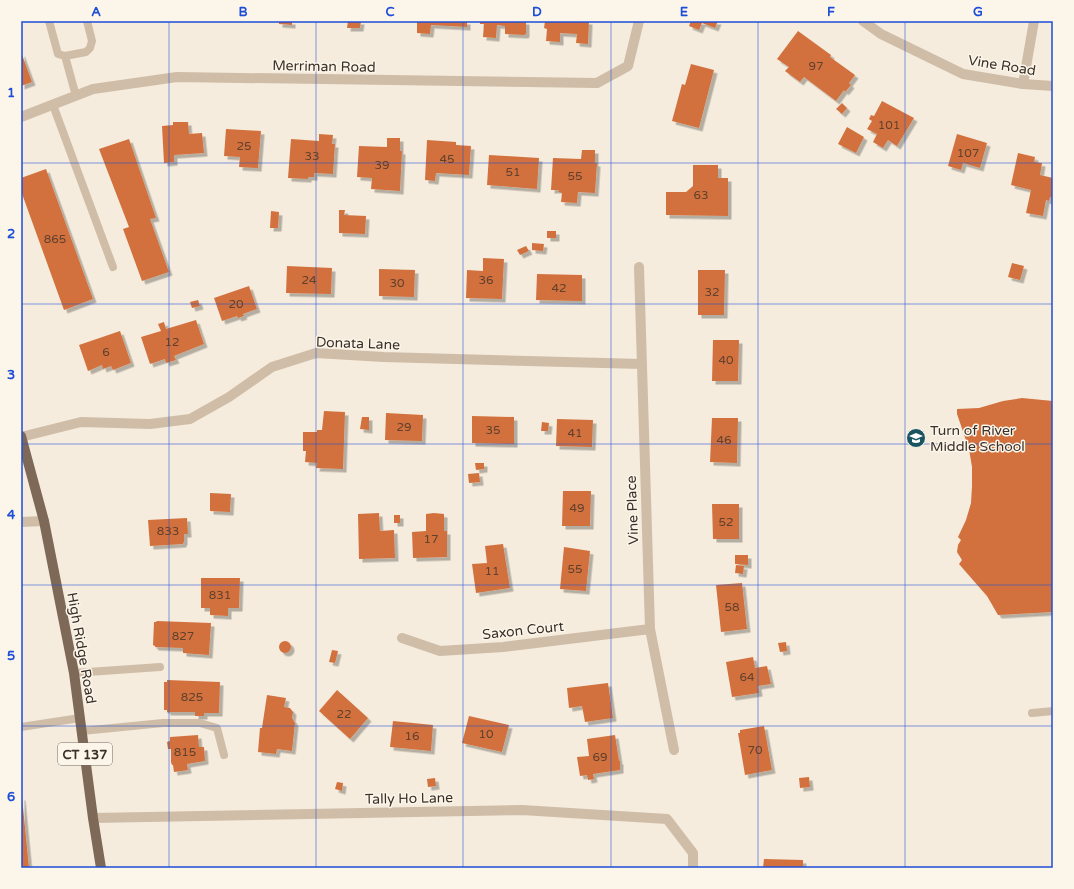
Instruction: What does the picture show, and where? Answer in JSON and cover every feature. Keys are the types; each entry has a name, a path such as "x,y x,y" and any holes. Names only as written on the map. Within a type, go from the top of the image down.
{"main road":[{"name":"High Ridge Road","path":"21,437 44,521 74,673 101,868"}],"street":[{"name":"Merriman Road","path":"21,117 93,89 177,77 597,83 628,66 639,21"},
{"name":"Vine Road","path":"863,21 881,34 963,74 1022,84 1053,86"},
{"path":"1022,84 1034,21"},
{"name":"Vine Place","path":"639,267 650,629 674,750"},
{"name":"Donata Lane","path":"21,437 81,422 150,424 190,419 229,397 272,367 316,353 383,358 642,364"},
{"path":"21,522 44,521"},
{"name":"Saxon Court","path":"402,638 440,651 503,647 650,629"},
{"name":"Tally Ho Lane","path":"93,818 522,810 667,819 693,853 693,868"}],"lane":[{"path":"49,21 58,54 65,56 86,52 90,48 92,41 87,21"},
{"path":"65,56 76,96"},
{"path":"53,105 113,267"},
{"path":"74,673 160,667"},
{"path":"1032,713 1053,711"},
{"path":"21,726 80,718"},
{"path":"82,731 163,723 200,723 217,728 224,754"}],"building":[{"path":"279,21 292,21 292,25 279,24"},
{"path":"348,21 361,21 360,28 347,28"},
{"path":"417,21 467,21 467,27 431,25 430,34 417,33"},
{"path":"480,21 526,21 526,34 505,34 505,26 497,25 496,38 483,37 484,24 480,24"},
{"path":"545,21 589,21 588,44 576,43 577,34 560,33 560,42 546,41 547,29 544,28"},
{"path":"691,21 718,21 715,28 702,23 699,30 689,26"},
{"path":"798,31 855,75 849,83 851,85 845,92 844,90 836,101 804,77 800,82 785,71 789,67 777,59"},
{"path":"21,52 32,82 21,86"},
{"path":"691,64 714,70 699,128 672,121 682,84 685,85"},
{"path":"882,101 914,118 897,146 888,140 883,148 873,142 877,134 867,129 872,121 869,119 871,115 874,116"},
{"path":"842,103 847,108 842,114 836,109"},
{"path":"173,122 188,122 189,134 202,133 204,153 174,155 174,162 164,163 162,126 173,125"},
{"path":"847,127 864,137 856,153 838,144"},
{"path":"226,129 261,131 258,168 239,167 240,157 224,156"},
{"path":"319,134 333,135 332,144 335,144 333,174 314,173 314,177 308,177 308,179 288,178 291,139 319,141"},
{"path":"957,134 987,143 980,168 963,163 961,170 948,166"},
{"path":"387,138 400,138 400,151 402,151 400,191 371,189 372,178 357,177 359,146 387,147"},
{"path":"129,139 156,218 150,219 169,272 142,281 123,229 129,227 99,149"},
{"path":"427,140 456,142 456,145 471,146 469,175 436,173 435,181 425,180"},
{"path":"582,150 595,150 595,163 597,163 595,193 578,192 577,203 561,202 562,193 558,192 559,190 551,190 553,158 581,159"},
{"path":"1018,153 1035,157 1034,162 1042,163 1040,175 1053,178 1053,198 1050,197 1049,201 1046,200 1043,216 1026,213 1031,190 1011,185"},
{"path":"489,155 539,158 537,189 487,185"},
{"path":"693,165 718,165 718,178 728,178 728,216 666,215 666,192 686,192 693,186"},
{"path":"46,169 93,299 64,310 21,191 21,178"},
{"path":"339,210 345,210 344,215 366,216 365,234 339,233"},
{"path":"271,211 279,212 278,228 270,228"},
{"path":"547,231 556,231 556,238 547,238"},
{"path":"532,243 544,244 543,251 532,250"},
{"path":"526,246 529,251 520,255 517,250"},
{"path":"483,258 504,259 502,299 466,298 467,270 483,271"},
{"path":"1012,263 1024,266 1020,280 1008,277"},
{"path":"287,266 332,268 331,294 286,293"},
{"path":"379,269 415,270 414,297 379,296"},
{"path":"698,270 725,270 724,315 698,315"},
{"path":"537,274 582,275 582,301 536,300"},
{"path":"249,286 257,309 243,314 244,316 238,318 237,316 222,321 214,298"},
{"path":"198,300 200,306 192,308 190,302"},
{"path":"196,320 204,344 174,356 176,360 166,363 165,359 150,364 141,337 161,331 158,324 164,322 166,329"},
{"path":"120,331 131,363 113,370 111,366 103,369 102,365 88,371 79,345"},
{"path":"713,340 739,340 738,381 712,381"},
{"path":"1022,398 1053,401 1053,612 998,615 987,596 959,564 962,560 957,552 958,545 961,540 958,537 966,520 971,503 972,467 969,449 957,414 957,409 979,408 1003,401"},
{"path":"324,411 345,412 343,469 316,468 317,463 305,462 306,451 303,451 303,432 317,432 317,430 322,430"},
{"path":"386,413 423,415 422,441 385,440"},
{"path":"472,416 514,417 514,444 472,443"},
{"path":"362,417 369,417 369,430 360,429"},
{"path":"712,418 738,418 737,463 710,462"},
{"path":"557,419 593,420 592,447 556,446"},
{"path":"542,422 549,423 548,431 541,431"},
{"path":"475,463 484,463 484,469 476,470"},
{"path":"479,473 480,482 469,483 468,474"},
{"path":"563,491 591,491 590,526 562,526"},
{"path":"210,493 231,494 230,512 210,511"},
{"path":"712,504 739,504 739,539 713,539"},
{"path":"379,513 380,531 394,530 395,558 359,559 358,514"},
{"path":"426,514 444,514 444,531 447,531 447,557 413,558 412,532 426,531"},
{"path":"394,515 400,515 400,523 394,523"},
{"path":"187,518 188,534 184,534 183,544 150,546 148,520"},
{"path":"503,544 510,588 476,593 472,564 487,563 485,546"},
{"path":"564,547 590,551 586,591 560,589"},
{"path":"735,555 748,555 748,565 735,564"},
{"path":"736,565 744,566 743,574 735,573"},
{"path":"201,578 240,578 239,608 228,608 228,616 210,615 210,608 201,608"},
{"path":"742,583 747,629 721,632 716,585"},
{"path":"154,622 211,623 209,655 183,653 183,648 155,647 153,645"},
{"path":"283,641 287,641 291,647 287,653 283,653 279,649 279,645"},
{"path":"786,642 787,651 780,652 778,643"},
{"path":"332,650 338,651 335,663 329,662"},
{"path":"753,657 755,668 767,666 771,684 758,686 759,693 732,697 726,662"},
{"path":"167,680 220,682 219,713 204,713 204,716 195,716 195,712 167,712 167,710 164,710 164,682 167,682"},
{"path":"608,683 613,718 585,722 582,706 569,708 567,688"},
{"path":"337,690 368,718 350,739 319,711"},
{"path":"267,695 286,698 284,707 290,708 293,712 292,718 295,723 292,751 277,749 276,754 258,752 260,728 262,728"},
{"path":"469,716 509,725 502,752 462,743"},
{"path":"393,721 433,725 431,751 390,747"},
{"path":"764,726 772,770 745,775 738,733 740,733 740,730"},
{"path":"198,735 199,747 204,747 205,761 187,764 188,770 174,772 171,762 171,749 168,749 167,742 170,741 170,737"},
{"path":"615,735 620,761 620,770 593,774 594,779 588,780 587,775 580,776 577,757 589,756 587,739"},
{"path":"809,777 810,787 800,788 799,778"},
{"path":"435,778 436,786 428,787 427,779"},
{"path":"337,782 343,783 342,791 335,789"},
{"path":"22,797 29,868 21,868"},
{"path":"764,859 803,860 803,868 763,868"}],"place":[{"name":"Turn of River Middle School","path":"916,438"}]}
